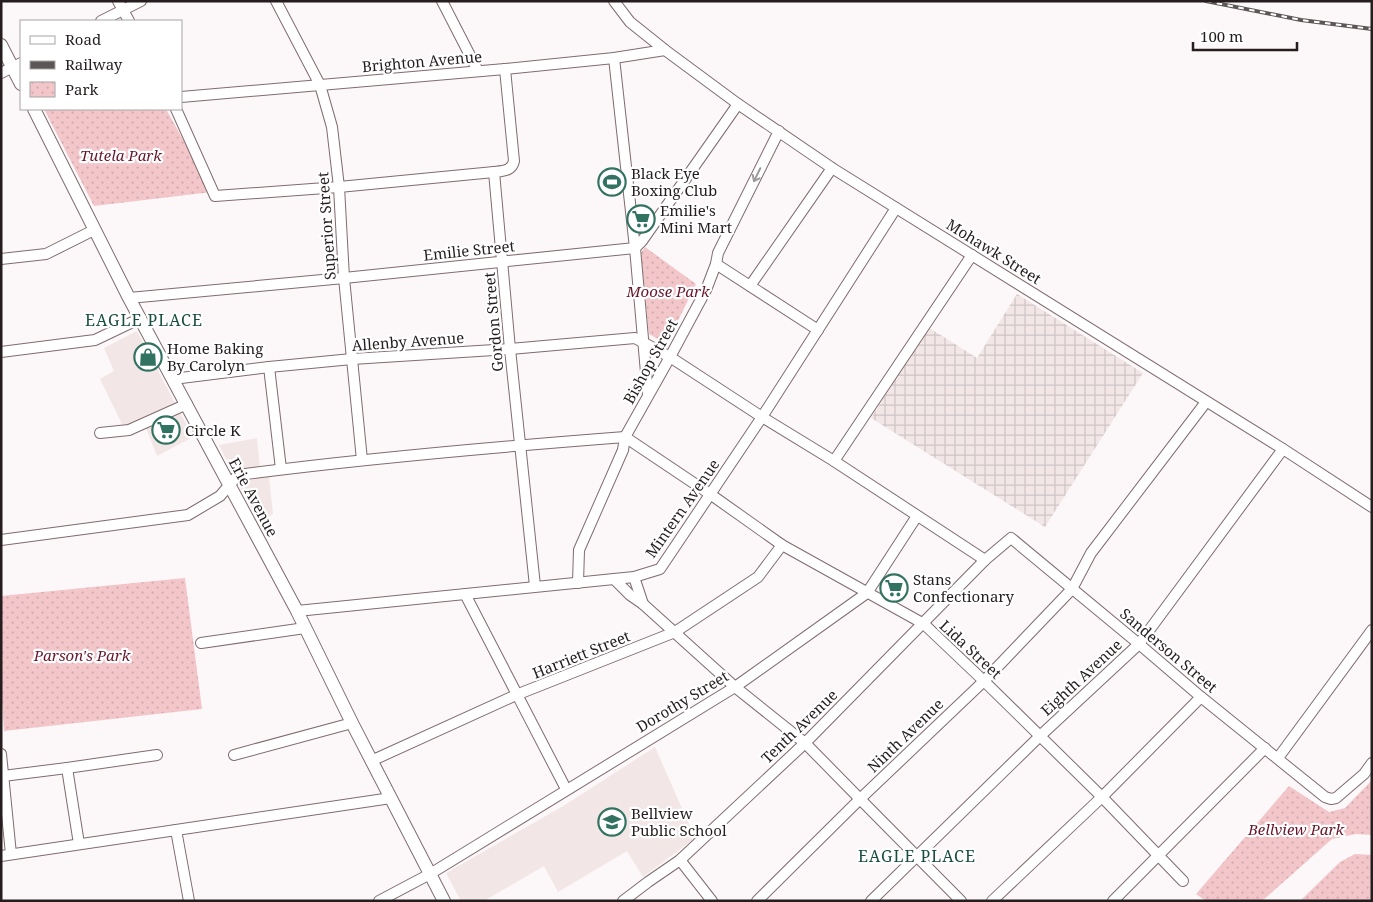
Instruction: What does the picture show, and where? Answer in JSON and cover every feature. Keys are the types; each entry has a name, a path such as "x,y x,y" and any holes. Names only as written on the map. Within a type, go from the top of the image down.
{"main road":[{"path":"1,45 20,82"},
{"name":"Erie Avenue","path":"34,110 129,298 297,611 371,761 444,901"}],"street":[{"path":"102,20 121,6 140,1"},
{"name":"Superior Street","path":"276,1 320,85 332,127 339,187 344,278 362,460"},
{"path":"442,1 478,71"},
{"name":"Mohawk Street","path":"614,1 630,22 665,50 738,104 832,168 1283,449 1372,507"},
{"path":"121,6 128,20"},
{"name":"Brighton Avenue","path":"182,97 505,69 614,58 665,50"},
{"path":"614,58 635,248 648,395"},
{"path":"176,110 215,196 339,187 494,172 510,168 514,161 505,69"},
{"path":"635,248 642,241 738,104"},
{"name":"Bishop Street","path":"578,583 579,550 623,450 625,438 706,290 718,253 779,132"},
{"path":"750,286 832,168"},
{"name":"Gordon Street","path":"494,172 510,349 535,586"},
{"name":"Mintern Avenue","path":"297,611 634,577 660,569 762,417 896,208"},
{"path":"1,259 46,254 94,230"},
{"name":"Emilie Street","path":"129,298 635,248"},
{"path":"834,461 972,255"},
{"path":"716,264 818,330"},
{"path":"1,352 95,340 140,318"},
{"name":"Allenby Avenue","path":"173,379 352,359 510,349 635,338 644,342"},
{"path":"644,342 834,461 985,560"},
{"path":"269,367 281,470"},
{"name":"Ninth Avenue","path":"757,901 860,799 984,681 1072,589 1090,553 1206,402"},
{"path":"100,433 129,430 186,404"},
{"path":"1,540 188,515 220,496 238,475 362,460 521,445 625,438"},
{"name":"Lida Street","path":"625,438 710,494 782,545 924,624 1102,797 1183,882"},
{"name":"Eighth Avenue","path":"871,901 1040,736 1138,644 1283,449"},
{"name":"Dorothy Street","path":"379,901 430,874 735,687 867,592 917,516"},
{"name":"Sanderson Street","path":"985,560 1011,538 1202,698 1325,797 1331,800 1336,798 1364,774 1372,763"},
{"name":"Harriett Street","path":"371,761 516,695 675,632 758,577 782,545"},
{"name":"Tenth Avenue","path":"623,901 680,860 805,743 985,560"},
{"path":"634,577 643,604"},
{"path":"614,579 735,687 805,743 961,901"},
{"path":"465,594 566,790"},
{"path":"201,643 305,628"},
{"path":"1278,758 1372,630"},
{"path":"992,901 1102,797 1202,698"},
{"path":"234,755 352,723"},
{"path":"1114,901 1265,748"},
{"path":"1,754 6,855 391,798"},
{"path":"3,776 157,755"},
{"path":"67,768 78,844"},
{"path":"176,830 188,901"},
{"path":"680,860 712,901"}],"shaded area":[{"path":"1017,294 1143,373 1045,527 871,418 928,327 977,358"},
{"path":"137,331 193,437 157,456 144,423 124,428 100,379 114,371 104,348"},
{"path":"257,438 260,468 268,468 273,514 259,523 219,445"},
{"name":"Bellview Public School","path":"655,747 695,838 643,877 627,851 558,892 544,866 484,901 461,901 446,873 565,805"}],"green space":[{"name":"Tutela Park","path":"45,110 167,110 212,192 94,206"},
{"name":"Moose Park","path":"645,247 696,284 668,341 665,343 649,334 641,253"},
{"name":"Parson's Park","path":"185,578 202,709 4,731 1,685 1,596"},
{"name":"Bellview Park","path":"1372,780 1372,835 1356,834 1332,839 1262,901 1206,901 1196,894 1289,786 1329,812 1345,808"},
{"path":"1355,854 1372,855 1372,901 1300,901 1340,862"}],"railway":[{"path":"1206,1 1301,20 1372,29"}],"place":[{"name":"Black Eye Boxing Club","path":"612,182"},
{"name":"Emilie's Mini Mart","path":"641,219"},
{"name":"Home Baking By Carolyn","path":"148,357"},
{"name":"Circle K","path":"166,430"},
{"name":"Stans Confectionary","path":"894,588"},
{"name":"Bellview Public School","path":"612,822"}],"district":[{"name":"EAGLE PLACE","path":"144,320"},
{"name":"EAGLE PLACE","path":"917,856"}]}
